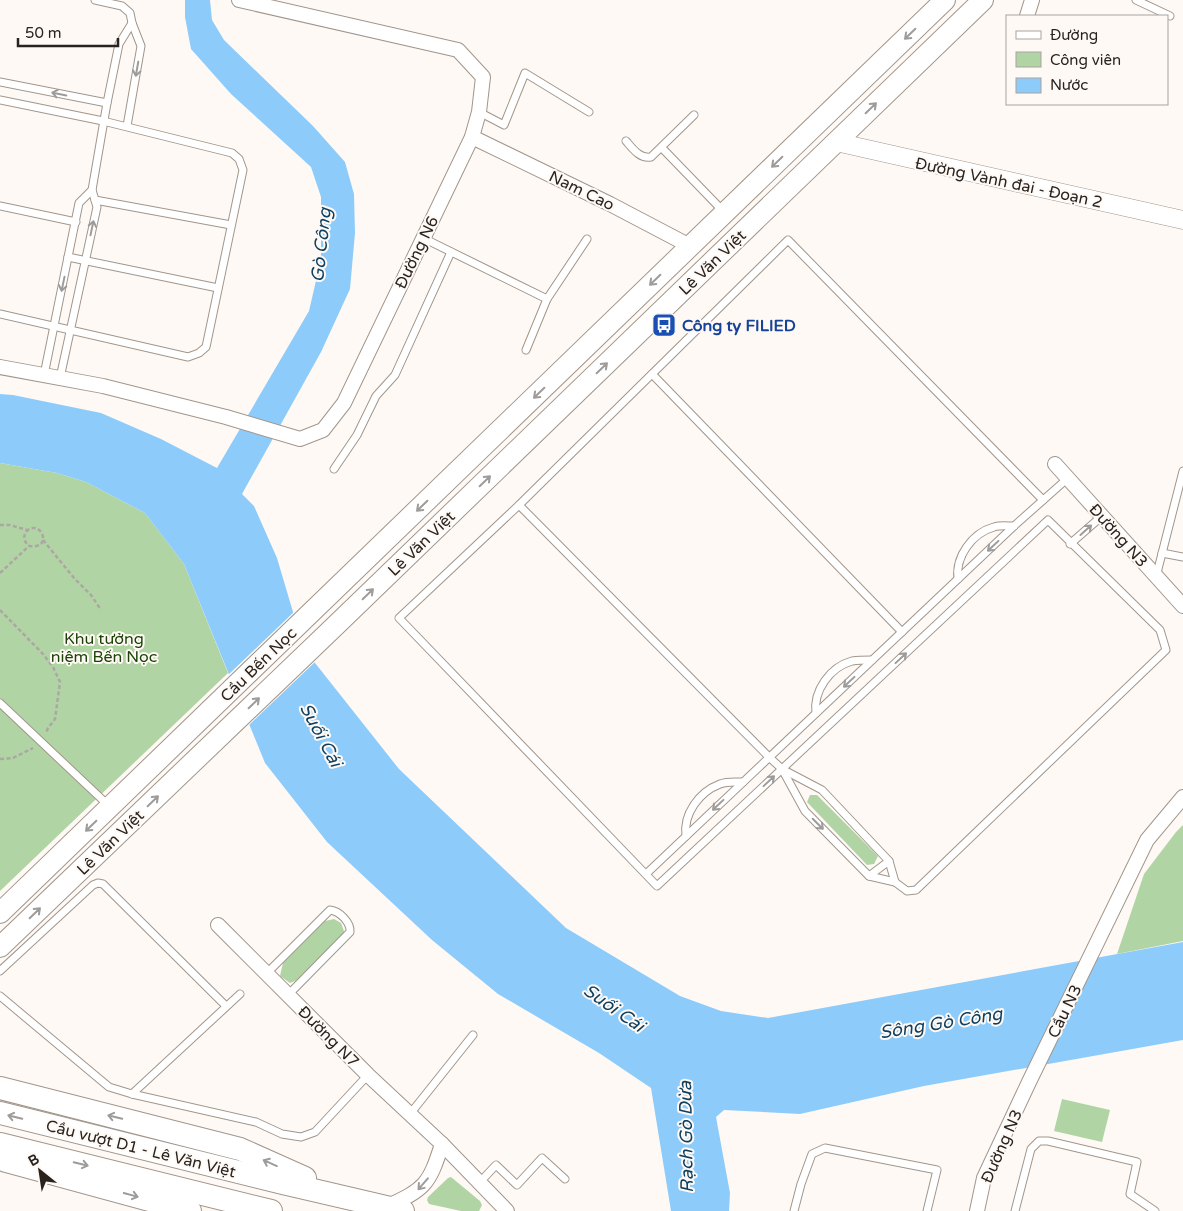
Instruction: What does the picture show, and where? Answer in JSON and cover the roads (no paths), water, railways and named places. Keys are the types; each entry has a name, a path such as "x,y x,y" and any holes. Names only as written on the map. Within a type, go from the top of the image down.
{"main road":[{"name":"Lê Văn Việt","path":"315,609 945,0"},
{"name":"Lê Văn Việt","path":"333,628 983,0"},
{"path":"690,246 717,257"},
{"name":"Cầu Bến Nọc","path":"201,719 315,609"},
{"name":"Cầu Bến Nọc","path":"219,737 333,628"},
{"name":"Lê Văn Việt","path":"0,913 201,719"},
{"name":"Lê Văn Việt","path":"0,947 219,737"},
{"path":"110,807 127,825"},
{"path":"0,1088 240,1149 347,1197 394,1209"},
{"name":"Cầu vượt D1 - Lê Văn Việt","path":"0,1113 347,1197"},
{"name":"Cầu vượt D1 - Lê Văn Việt","path":"0,1144 271,1211"},
{"path":"0,1159 190,1211"}],"street":[{"name":"Đường N6","path":"60,378 103,386 226,417 300,439 323,430 344,403 472,137 479,112 483,77 458,50 238,0"},
{"path":"1027,15 1032,0"},
{"name":"Nam Cao","path":"472,137 610,204 690,246"},
{"name":"Đường Vành đai - Đoạn 2","path":"836,142 1183,220"},
{"path":"0,367 60,378"},
{"name":"Đường N3","path":"1055,464 1183,606"},
{"name":"Cầu N3","path":"1029,1082 1148,840 1183,797"},
{"name":"Đường N7","path":"218,925 368,1075 442,1144 507,1211"},
{"name":"Đường N3","path":"977,1211 984,1178 1029,1082"},
{"path":"394,1209 427,1182 442,1144"}],"lane":[{"path":"95,0 122,6 130,13 141,46 127,126"},
{"path":"1136,0 1168,15"},
{"path":"60,378 97,207 92,190 103,120 119,44 132,23"},
{"path":"479,112 504,125 525,73 590,112"},
{"path":"0,82 107,103"},
{"path":"0,100 103,120 232,153 239,159 243,170 206,346 198,353 188,357 0,314"},
{"path":"626,141 640,156 652,157 694,115"},
{"path":"662,148 725,213"},
{"path":"44,375 80,203 92,190"},
{"path":"95,200 232,225"},
{"path":"0,206 76,222"},
{"path":"423,238 547,299"},
{"path":"526,350 547,299 587,239"},
{"path":"782,769 804,810 869,876 895,882 907,891 916,890 1166,650 1160,630 1070,544 1048,520 657,886 399,618 519,505 788,240 1043,500"},
{"path":"334,469 357,435 376,396 395,375 451,252"},
{"path":"68,257 218,288"},
{"path":"652,374 902,632"},
{"path":"1156,578 1183,471"},
{"path":"646,874 1014,526 1068,478"},
{"path":"519,505 769,757 782,769 822,790 889,861 895,882"},
{"path":"1070,544 1102,516"},
{"path":"958,579 959,561 974,538 993,527 1014,526"},
{"path":"1162,552 1183,557"},
{"path":"816,713 817,695 832,672 851,661 872,660"},
{"path":"0,703 110,807"},
{"path":"686,836 687,818 702,794 721,784 743,782"},
{"path":"869,876 889,861"},
{"path":"0,971 93,885 98,883 103,884 226,1006"},
{"path":"266,974 330,910 336,910 350,927 350,932 288,995"},
{"path":"132,1094 240,994"},
{"path":"0,996 109,1087 256,1122 282,1134 301,1137 315,1132 368,1075"},
{"path":"410,1114 473,1035"},
{"path":"1015,1211 1031,1149 1039,1140 1137,1162 1130,1194 1155,1211"},
{"path":"794,1211 812,1154 825,1148 937,1170 926,1211"},
{"path":"480,1182 496,1165 517,1185 542,1158 565,1179"}],"water":[{"path":"185,0 210,0 212,20 224,40 313,126 345,162 354,194 355,233 350,289 321,352 242,494 254,506 277,558 304,649 399,769 566,928 680,996 721,1011 768,1018 1183,942 1183,1040 924,1086 800,1114 724,1110 716,1117 730,1193 729,1211 671,1211 651,1088 599,1053 498,994 432,940 327,842 265,763 184,564 145,513 86,482 57,473 0,463 0,394 101,413 161,439 217,468 309,311 321,259 321,197 311,167 231,94 191,49 185,17"}],"place":[{"name":"Công ty FILIED","path":"664,325"}],"water label":[{"name":"Gò Công","path":"321,245"},
{"name":"Suối Cái","path":"321,735"},
{"name":"Suối Cái","path":"614,1008"},
{"name":"Sông Gò Công","path":"941,1023"},
{"name":"Rạch Gò Dừa","path":"686,1137"}],"park label":[{"name":"Khu tưởng niệm Bến Nọc","path":"104,647"}]}
